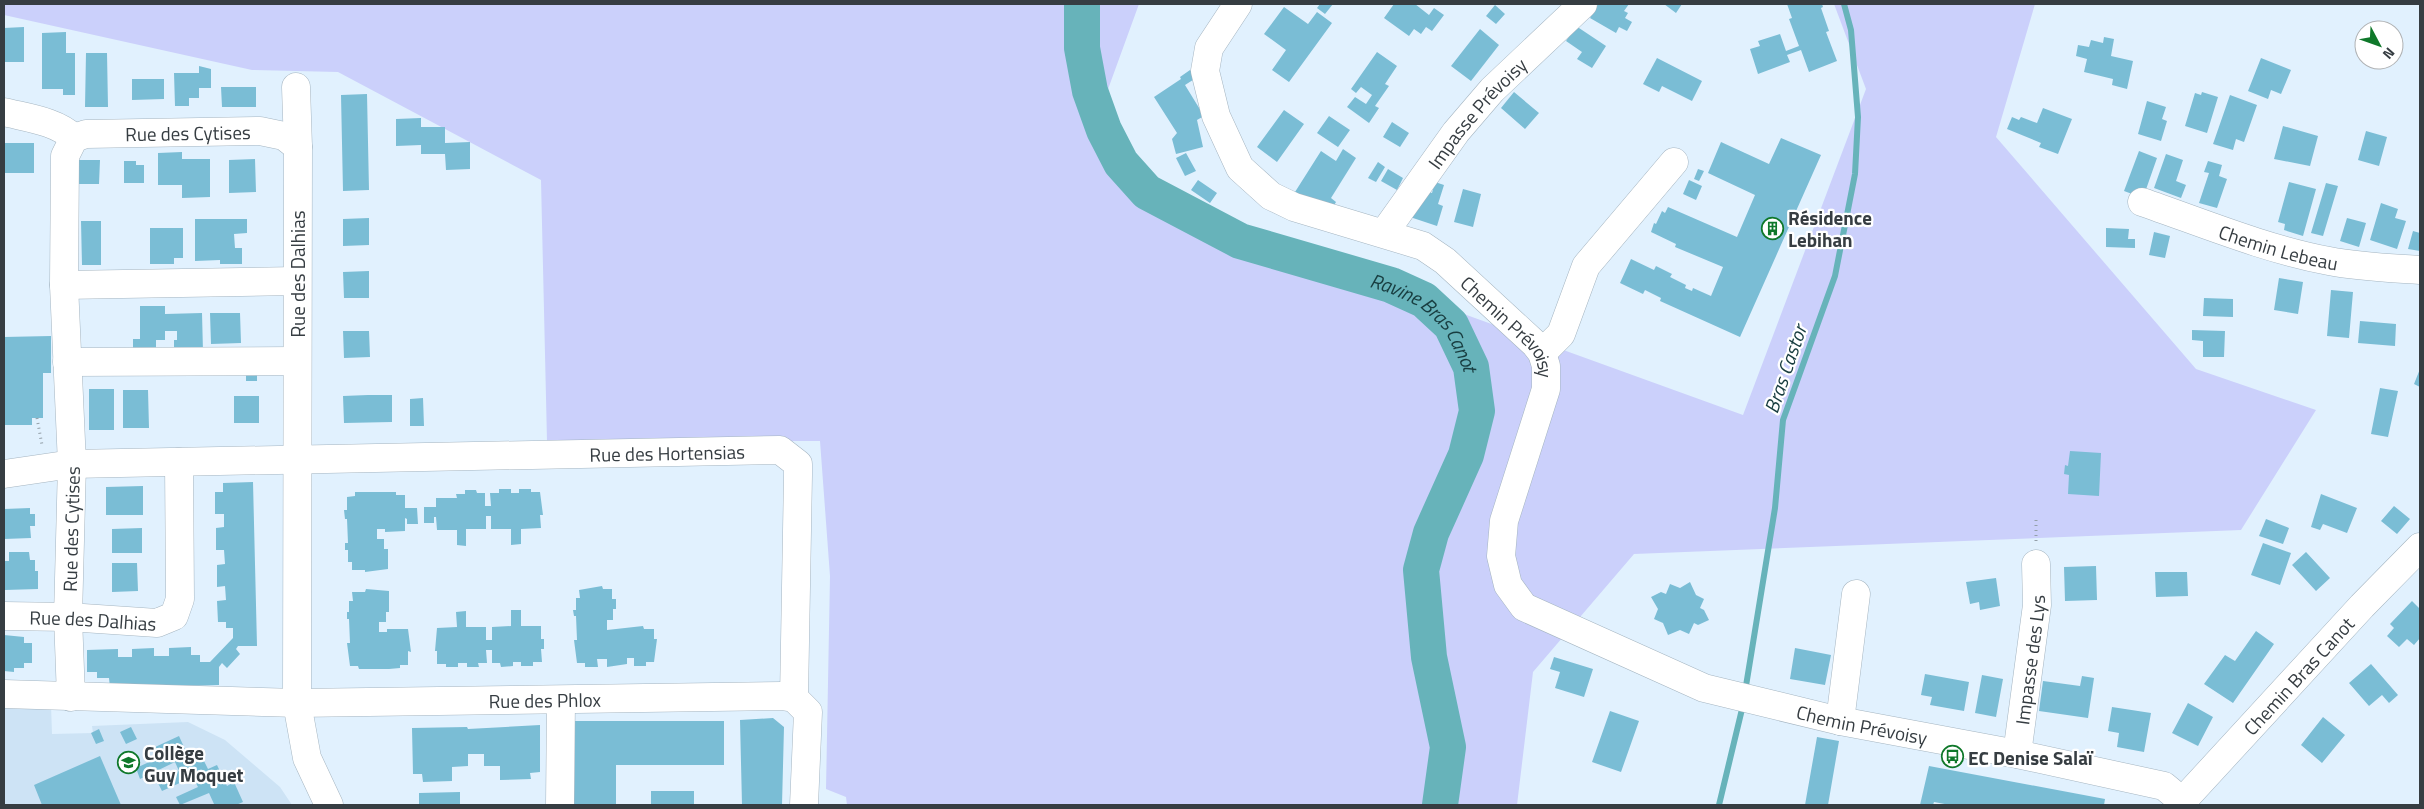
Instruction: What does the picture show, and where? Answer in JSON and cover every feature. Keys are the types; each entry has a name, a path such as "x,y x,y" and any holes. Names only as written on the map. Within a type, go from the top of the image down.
{"street":[{"name":"Chemin Prévoisy","path":"1238,4 1209,48 1205,71 1216,116 1240,168 1271,196 1294,208 1423,246 1445,261 1542,353 1546,366 1546,389 1504,521 1501,556 1508,585 1524,607 1704,688 1840,722 2017,754 2164,786 2181,803"},
{"name":"Impasse Prévoisy","path":"1384,233 1456,132 1492,90 1584,4"},
{"name":"Rue des Dalhias","path":"296,87 298,147 297,703 307,758 329,805"},
{"path":"4,112 55,125 65,129 74,138"},
{"name":"Rue des Cytises","path":"71,697 68,617 72,464 64,285 66,156 74,138 86,134 260,131 284,136 298,147"},
{"path":"1542,353 1561,334 1586,266 1674,162"},
{"name":"Chemin Lebeau","path":"2142,202 2290,252 2328,261 2370,267 2420,270"},
{"path":"64,285 297,281"},
{"path":"68,362 297,361"},
{"name":"Rue des Hortensias","path":"296,460 780,450 798,464 794,698"},
{"path":"4,474 72,464 296,460"},
{"name":"Rue des Dalhias","path":"4,616 68,617 157,623 174,616 180,599 179,462"},
{"name":"Chemin Bras Canot","path":"2181,803 2362,606 2420,547"},
{"name":"Impasse des Lys","path":"2017,754 2037,606 2036,564"},
{"path":"1840,722 1856,594"},
{"name":"Rue des Phlox","path":"4,694 297,703 782,696 794,698"},
{"path":"794,698 808,712 804,805"},
{"path":"560,805 561,700"}],"shaded area":[{"path":"4,4 1139,4 1107,92 1138,168 1290,251 1743,415 1866,89 1834,4 2035,4 1996,137 2196,369 2316,410 2241,530 1634,554 1533,672 1517,805 847,805 846,797 826,789 830,576 820,441 547,441 541,180 338,72 252,70 4,15"},
{"name":"Collège Guy Moquet","path":"51,705 52,734 93,733 92,726 188,722 225,740 280,787 292,805 4,805 4,706"}],"building":[{"path":"1320,4 1333,4 1325,14 1317,8"},
{"path":"1394,4 1415,4 1429,15 1434,8 1444,15 1432,31 1426,27 1421,34 1414,29 1409,36 1384,18"},
{"path":"1598,4 1629,4 1624,11 1628,13 1625,18 1632,22 1627,31 1619,27 1616,33 1590,18"},
{"path":"1664,4 1682,4 1676,13"},
{"path":"1787,4 1822,4 1823,7 1821,8 1829,31 1826,32 1837,61 1809,72 1801,50 1787,55 1790,62 1758,74 1750,49 1760,46 1758,41 1780,34 1786,51 1799,46 1789,19 1792,18"},
{"path":"1495,5 1505,14 1496,24 1486,16"},
{"path":"1284,7 1308,24 1317,12 1332,23 1289,82 1272,70 1286,50 1264,34"},
{"path":"1576,26 1606,46 1592,68 1577,59 1582,52 1566,41"},
{"path":"24,27 24,62 4,62 4,28"},
{"path":"1480,29 1499,45 1471,81 1451,66"},
{"path":"66,32 66,53 75,53 75,95 63,95 63,89 42,89 42,33"},
{"path":"2104,37 2114,39 2111,56 2133,61 2127,89 2112,85 2113,79 2084,72 2087,59 2076,56 2078,45 2089,47 2091,40 2103,43"},
{"path":"1377,52 1397,66 1385,84 1389,86 1375,106 1379,108 1369,123 1347,107 1355,97 1366,104 1372,95 1361,87 1356,93 1351,89"},
{"path":"86,53 107,53 108,107 85,107"},
{"path":"1657,58 1702,81 1692,101 1662,86 1659,92 1643,84"},
{"path":"2261,58 2291,70 2281,94 2271,90 2268,99 2248,91"},
{"path":"199,66 211,69 211,88 199,88 199,98 189,98 189,106 175,106 174,73 199,73"},
{"path":"1190,70 1196,78 1185,85 1204,116 1197,120 1203,147 1176,154 1172,139 1177,133 1154,97 1181,79 1180,77"},
{"path":"132,79 164,79 164,99 132,100"},
{"path":"221,87 256,87 256,107 222,107"},
{"path":"1514,92 1539,113 1525,129 1501,108"},
{"path":"2202,92 2218,97 2207,133 2185,126 2195,93 2201,95"},
{"path":"367,94 369,190 343,191 341,95"},
{"path":"2230,95 2257,105 2244,142 2236,139 2233,150 2213,144"},
{"path":"2147,101 2166,107 2162,119 2167,121 2161,141 2138,134"},
{"path":"2043,108 2072,119 2058,154 2039,147 2041,143 2007,129 2012,117 2019,120 2021,117 2037,123"},
{"path":"1284,110 1304,124 1277,162 1257,147"},
{"path":"1329,116 1350,130 1338,147 1317,133"},
{"path":"421,118 421,127 445,127 445,143 470,142 470,169 446,170 445,154 421,154 421,145 396,146 396,119"},
{"path":"1392,122 1409,133 1400,147 1383,137"},
{"path":"2283,126 2318,136 2310,166 2274,159"},
{"path":"2366,131 2387,137 2379,166 2358,160"},
{"path":"1781,138 1821,155 1740,337 1660,301 1661,298 1645,290 1643,294 1620,283 1631,259 1654,270 1656,266 1672,274 1670,277 1686,285 1685,288 1692,291 1693,288 1711,296 1723,267 1675,247 1676,244 1651,232 1654,223 1656,224 1662,211 1665,213 1668,207 1737,237 1755,195 1708,173 1721,142 1769,164"},
{"path":"4,143 34,143 34,173 4,173"},
{"path":"1343,149 1356,158 1331,198 1336,202 1329,214 1295,192 1321,151 1336,161"},
{"path":"2139,151 2157,158 2143,198 2124,191"},
{"path":"182,152 182,159 210,159 210,197 182,198 182,185 158,185 158,153"},
{"path":"1186,153 1196,171 1185,176 1176,158"},
{"path":"2166,154 2183,160 2176,181 2186,185 2181,198 2154,188"},
{"path":"255,159 256,192 229,193 229,160"},
{"path":"79,160 100,160 99,184 79,184"},
{"path":"124,161 136,161 136,165 144,165 144,183 124,183"},
{"path":"2208,161 2222,165 2219,176 2227,179 2217,208 2199,203 2209,173 2204,172"},
{"path":"1378,162 1385,167 1376,182 1368,178"},
{"path":"1388,169 1403,178 1397,190 1381,181"},
{"path":"1698,169 1704,171 1699,181 1694,179"},
{"path":"1198,180 1217,193 1210,203 1191,190"},
{"path":"1689,180 1702,186 1696,200 1683,194"},
{"path":"1435,182 1444,185 1438,204 1443,206 1437,226 1410,217 1419,189 1432,193"},
{"path":"2289,182 2316,189 2303,236 2284,230 2285,224 2278,222"},
{"path":"2326,183 2338,186 2323,236 2311,233"},
{"path":"1463,189 1481,194 1473,227 1454,222"},
{"path":"2381,203 2398,209 2395,218 2406,221 2397,249 2370,240"},
{"path":"369,218 369,245 343,246 343,219"},
{"path":"2347,218 2366,223 2359,247 2340,241"},
{"path":"195,219 247,219 247,233 234,234 235,248 242,248 242,264 220,264 220,260 195,261"},
{"path":"81,221 101,221 101,265 82,265"},
{"path":"150,228 183,228 183,258 174,258 174,264 150,264"},
{"path":"2106,228 2129,229 2128,239 2135,239 2135,248 2106,247"},
{"path":"2413,231 2420,233 2420,251 2408,249"},
{"path":"2154,232 2170,236 2165,258 2149,255"},
{"path":"369,271 369,298 344,298 343,272"},
{"path":"2279,278 2303,282 2298,314 2274,310"},
{"path":"2331,290 2353,292 2349,338 2327,336"},
{"path":"2204,298 2233,299 2233,317 2203,316"},
{"path":"140,306 165,306 165,314 202,313 203,352 174,352 174,340 177,340 177,331 165,331 165,340 156,340 156,353 133,354 133,339 140,339"},
{"path":"210,313 240,313 241,343 211,344"},
{"path":"2360,321 2396,324 2395,346 2358,343"},
{"path":"2192,330 2225,331 2224,357 2203,357 2203,341 2192,340"},
{"path":"343,331 369,331 370,357 344,358"},
{"path":"51,336 51,373 43,373 43,418 32,418 32,425 4,425 4,337"},
{"path":"2420,369 2420,387 2414,384"},
{"path":"246,370 257,370 257,381 246,381"},
{"path":"2380,388 2398,391 2388,437 2371,434"},
{"path":"89,389 114,389 114,430 89,430"},
{"path":"123,390 148,390 149,428 123,428"},
{"path":"392,395 392,422 344,423 343,396"},
{"path":"234,396 259,396 259,423 234,423"},
{"path":"423,398 424,426 410,426 410,399"},
{"path":"2070,451 2101,453 2099,496 2068,494 2069,475 2064,474 2065,465 2068,466"},
{"path":"253,482 257,646 238,646 236,649 240,654 227,668 222,663 219,667 219,685 110,688 109,678 97,678 97,672 87,672 87,650 118,649 118,657 132,657 132,649 154,648 154,656 169,656 169,648 191,647 191,655 200,655 200,662 210,662 233,638 233,628 226,628 226,622 218,622 217,601 226,600 225,586 217,587 217,565 225,564 224,550 216,550 216,528 224,527 224,514 215,514 215,492 223,492 223,483"},
{"path":"143,486 143,515 106,515 106,487"},
{"path":"499,489 511,489 511,493 519,493 519,489 531,489 531,492 540,492 543,515 540,515 541,528 521,529 521,544 511,545 511,529 491,529 491,516 486,516 486,529 466,529 466,546 457,545 457,530 437,530 436,517 434,517 434,523 424,523 424,507 436,507 436,498 457,498 456,494 465,494 465,490 476,490 477,493 485,493 485,506 491,506 490,493 499,493"},
{"path":"355,492 396,492 396,495 405,495 405,508 417,508 418,524 407,524 407,519 405,518 405,531 385,532 385,529 377,529 377,539 384,539 384,549 388,549 388,569 365,572 365,570 352,570 352,562 348,562 348,550 345,550 345,543 348,543 347,519 345,519 344,510 347,510 347,497 355,496"},
{"path":"2321,494 2357,508 2347,533 2323,524 2320,530 2311,527"},
{"path":"2394,506 2410,519 2397,534 2381,521"},
{"path":"30,508 30,514 35,514 35,526 30,526 31,538 4,539 4,509"},
{"path":"2266,519 2289,528 2283,544 2259,536"},
{"path":"142,528 142,553 112,553 112,529"},
{"path":"2263,543 2291,553 2280,585 2251,575"},
{"path":"9,552 29,552 30,560 35,560 35,571 38,571 38,589 5,590 4,561 9,561"},
{"path":"2306,552 2330,578 2316,591 2292,565"},
{"path":"112,563 137,563 138,591 112,592"},
{"path":"2096,566 2097,600 2065,601 2064,567"},
{"path":"2155,572 2187,572 2188,596 2156,597"},
{"path":"1996,578 2000,606 1980,610 1979,602 1970,604 1966,582"},
{"path":"1690,582 1696,595 1704,599 1700,608 1704,610 1709,620 1698,625 1694,623 1689,634 1680,630 1668,635 1663,623 1654,619 1658,609 1651,597 1661,592 1666,594 1670,584 1680,588"},
{"path":"602,586 603,589 612,589 612,599 616,599 616,609 613,609 613,620 607,620 607,630 643,626 644,629 654,629 654,639 657,639 654,662 646,662 646,666 634,666 634,658 627,658 627,664 607,667 607,659 597,659 598,667 585,667 585,663 577,663 574,640 577,640 576,616 574,616 573,610 576,610 576,598 580,598 579,590"},
{"path":"366,589 389,591 389,612 386,612 386,622 379,622 379,632 387,632 387,629 408,629 411,652 408,651 408,665 400,665 400,668 389,669 359,669 358,666 350,666 347,643 350,643 349,619 347,619 349,601 353,601 352,592 365,592"},
{"path":"2412,601 2420,609 2420,638 2414,645 2407,639 2399,647 2387,636 2394,628 2390,624"},
{"path":"511,610 521,610 521,626 541,626 541,639 544,639 544,649 541,649 542,662 533,662 533,666 521,666 521,662 513,662 513,666 501,667 500,663 492,663 492,650 486,650 487,663 478,663 479,667 467,667 467,663 458,663 458,667 446,667 446,664 437,664 437,651 435,651 437,628 457,627 456,612 466,611 466,627 486,627 486,640 492,640 492,627 511,626"},
{"path":"2256,631 2274,644 2233,703 2204,684 2225,655 2235,661"},
{"path":"4,635 24,637 24,643 32,643 32,663 24,663 24,668 14,668 14,672 4,671"},
{"path":"1795,648 1831,655 1825,685 1790,679"},
{"path":"1554,657 1593,669 1584,697 1555,688 1560,672 1550,669"},
{"path":"2371,664 2398,695 2389,703 2382,695 2369,706 2349,683"},
{"path":"1925,674 1969,682 1964,711 1930,705 1932,697 1921,695"},
{"path":"1982,675 2003,679 1996,717 1975,713"},
{"path":"2082,676 2094,678 2088,718 2039,711 2043,681 2080,686"},
{"path":"2188,703 2213,717 2198,746 2172,733"},
{"path":"2112,707 2151,713 2144,752 2117,747 2119,733 2108,731"},
{"path":"1610,711 1639,721 1621,772 1592,762"},
{"path":"2323,717 2345,735 2322,763 2301,745"},
{"path":"773,718 784,727 782,805 742,805 740,720"},
{"path":"574,721 724,721 724,765 616,765 616,805 574,805"},
{"path":"540,725 540,772 530,773 531,779 500,780 500,766 484,766 484,754 468,754 468,766 452,767 452,781 423,782 422,774 413,774 412,728 467,727 468,729"},
{"path":"131,727 137,739 126,744 120,732"},
{"path":"99,729 104,741 96,744 91,733"},
{"path":"179,736 188,756 199,751 208,769 217,765 227,786 234,782 243,802 236,805 211,805 214,804 209,793 180,805 176,797 198,787 193,777 162,791 157,781 179,771 175,762 140,779 136,768 158,758 153,748"},
{"path":"1817,737 1839,741 1828,805 1805,805"},
{"path":"100,756 121,805 42,805 34,785"},
{"path":"1929,766 2105,799 2104,805 1950,805 1934,802 1933,805 1920,805"},
{"path":"651,791 694,791 694,805 651,805"},
{"path":"460,792 460,805 419,805 419,793"}],"waterway":[{"name":"Ravine Bras Canot","path":"1082,4 1082,48 1090,91 1104,130 1121,163 1147,192 1240,241 1391,285 1424,300 1451,325 1471,367 1477,411 1466,455 1431,533 1421,570 1429,657 1448,747 1440,805"},
{"name":"Bras Castor","path":"1745,692 1775,508 1783,420 1835,276 1855,174 1858,117 1851,30 1844,4"},
{"name":"Bras Castor","path":"1719,805 1743,705"}],"place":[{"name":"Résidence Lebihan","path":"1772,228"},
{"name":"EC Denise Salaï","path":"1952,757"},
{"name":"Collège Guy Moquet","path":"128,763"}]}
